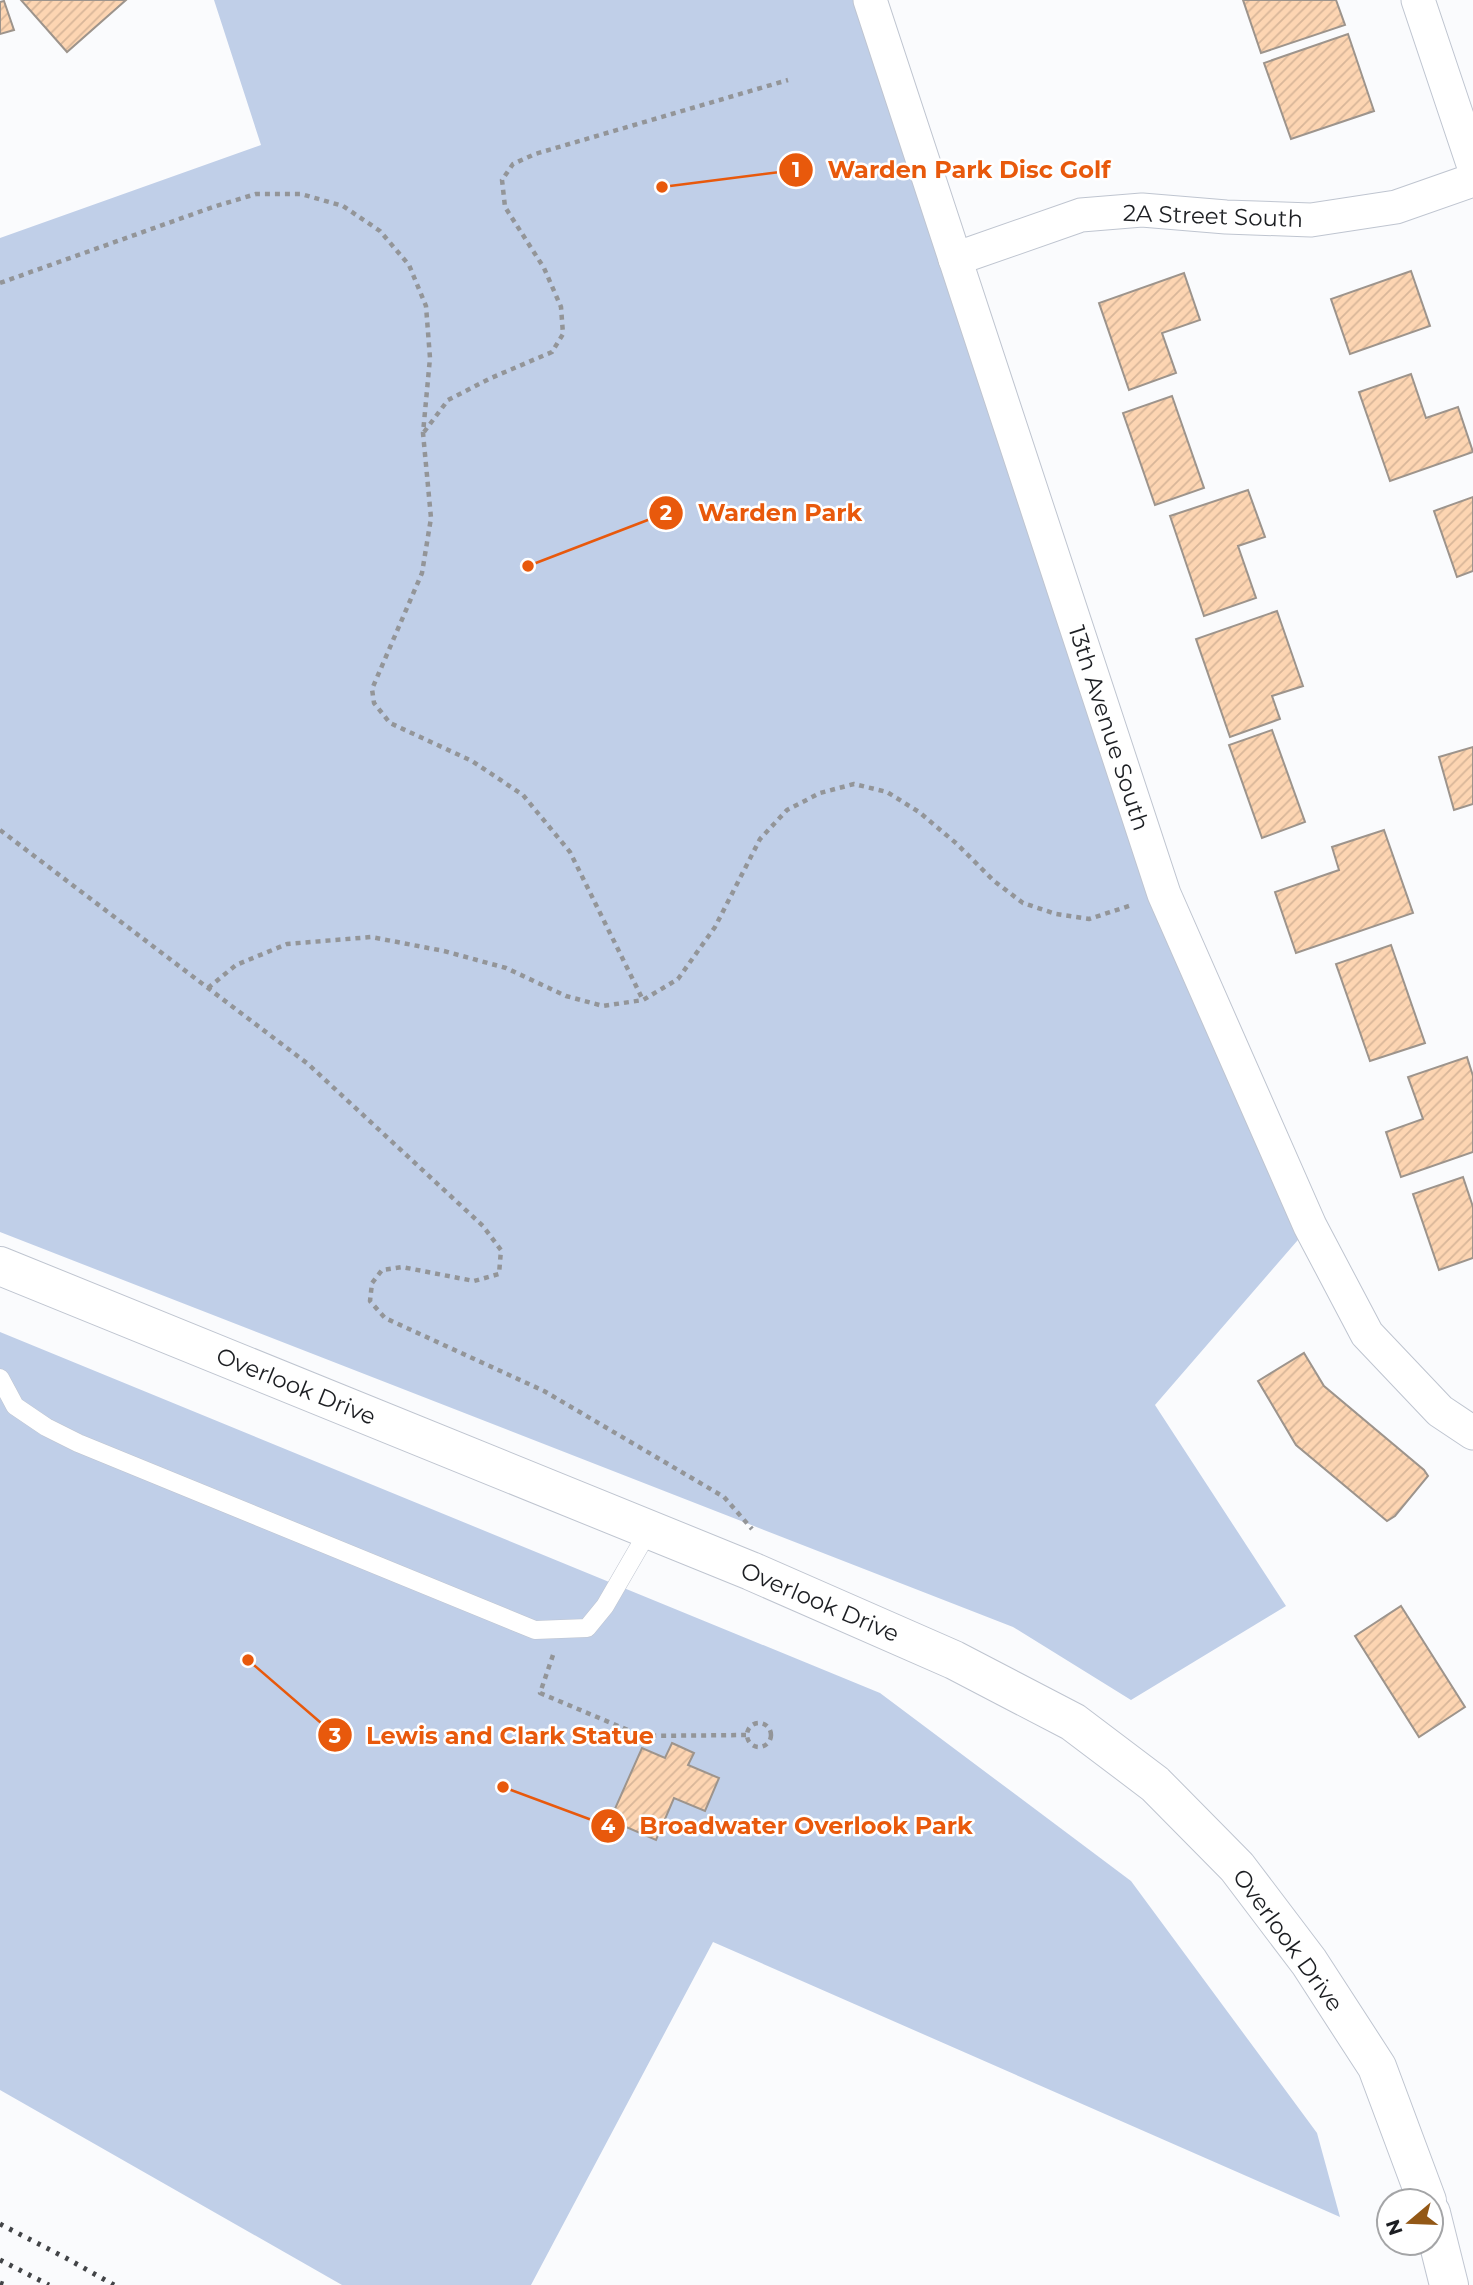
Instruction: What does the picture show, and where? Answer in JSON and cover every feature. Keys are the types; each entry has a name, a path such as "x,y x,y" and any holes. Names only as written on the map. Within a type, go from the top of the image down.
{"main road":[{"name":"Overlook Drive","path":"1,1274 751,1571 954,1660 1073,1722 1154,1784 1237,1867 1309,1962 1377,2067 1422,2187"},
{"path":"1442,2257 1449,2285"}],"street":[{"name":"13th Avenue South","path":"870,0 1164,894 1310,1226 1367,1334 1440,1411 1473,1433"},
{"path":"1418,0 1473,164"},
{"name":"2A Street South","path":"955,259 1081,215 1142,210 1311,220 1396,208 1473,180"}],"lane":[{"path":"0,1378 15,1406 46,1427 78,1443 535,1630 587,1628 605,1606 649,1530"}],"path":[{"path":"423,433 448,400 552,352 563,334 561,307 544,268 505,207 502,180 513,164 535,154 788,80"},
{"path":"0,283 256,194 301,194 343,206 380,231 409,265 426,306 430,358 423,433 431,518 422,573 372,689 374,704 390,723 472,761 523,795 570,852 643,1000"},
{"path":"208,988 236,965 287,944 371,937 444,951 506,968 566,996 603,1006 643,1000 678,979 715,928 761,839 787,810 820,793 854,784 887,792 919,812 957,844 994,881 1023,903 1056,914 1089,919 1164,894"},
{"path":"0,830 308,1064 483,1226 501,1251 499,1274 474,1282 402,1267 382,1270 372,1283 370,1301 385,1318 556,1398 724,1497 761,1538"},
{"path":"561,1630 540,1693 642,1736 746,1735"},
{"path":"755,1723 763,1723 769,1728 771,1736 769,1743 762,1748 754,1748 748,1743 746,1735 748,1728 755,1723"}],"shaded area":[{"path":"214,0 871,0 1164,894 1310,1226 1155,1405 1286,1606 1131,1700 1013,1627 0,1232 0,238 261,145"},
{"path":"0,1332 880,1693 1131,1881 1317,2133 1340,2217 713,1942 531,2285 342,2285 0,2090"}],"building":[{"path":"21,0 126,0 67,52"},
{"path":"1243,0 1336,0 1345,25 1261,53"},
{"path":"4,1 14,30 0,34 0,2"},
{"path":"1348,34 1374,111 1291,139 1264,63"},
{"path":"1411,271 1430,326 1350,354 1331,299"},
{"path":"1184,273 1200,320 1162,333 1176,373 1129,390 1099,303"},
{"path":"1411,374 1426,418 1458,407 1473,452 1390,481 1359,392"},
{"path":"1172,396 1204,488 1155,505 1123,413"},
{"path":"1248,490 1265,537 1238,546 1256,598 1204,616 1170,516"},
{"path":"1473,497 1473,571 1457,577 1434,511"},
{"path":"1277,611 1303,686 1272,696 1280,719 1230,737 1196,639"},
{"path":"1272,730 1305,822 1262,838 1229,745"},
{"path":"1473,747 1473,804 1454,810 1439,757"},
{"path":"1384,830 1413,913 1296,953 1275,892 1339,870 1332,847"},
{"path":"1391,945 1425,1043 1370,1061 1336,964"},
{"path":"1467,1057 1473,1076 1473,1152 1401,1177 1386,1132 1423,1119 1408,1077"},
{"path":"1463,1177 1473,1207 1473,1258 1439,1270 1413,1194"},
{"path":"1304,1353 1324,1386 1428,1476 1395,1516 1387,1521 1296,1445 1258,1381"},
{"path":"1401,1606 1465,1707 1419,1737 1355,1636"},
{"path":"672,1743 694,1753 688,1765 719,1778 705,1811 674,1798 656,1840 610,1820 642,1748 665,1758"}],"railway":[{"path":"0,2224 114,2285"},
{"path":"0,2260 49,2285"},
{"path":"0,2283 6,2285"}],"place":[{"name":"Warden Park Disc Golf","path":"662,187"},
{"name":"Warden Park","path":"528,566"},
{"name":"Lewis and Clark Statue","path":"248,1660"},
{"name":"Broadwater Overlook Park","path":"503,1787"}]}
